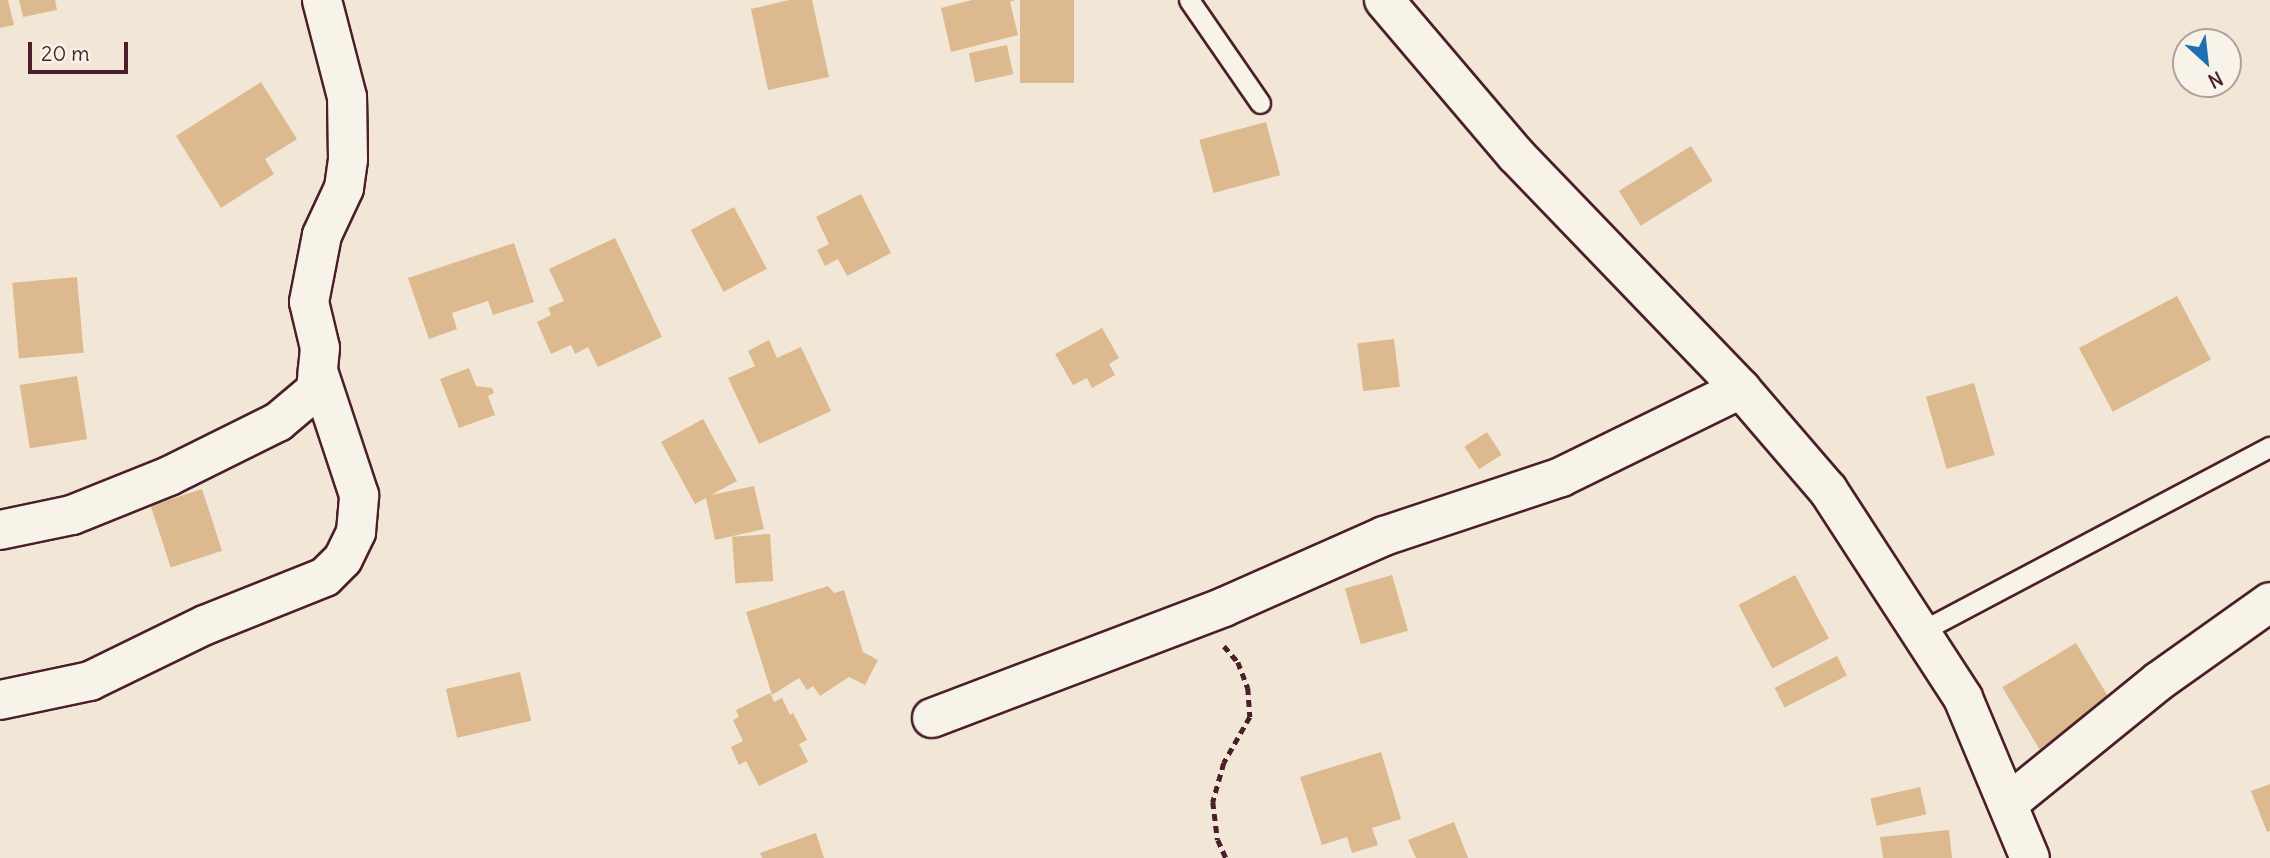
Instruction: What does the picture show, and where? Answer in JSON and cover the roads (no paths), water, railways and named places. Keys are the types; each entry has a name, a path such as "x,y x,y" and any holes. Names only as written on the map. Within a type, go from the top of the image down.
{"street":[{"path":"0,530 72,515 237,442 278,422 316,390 320,348 309,302 322,235 344,188 348,159 347,97 323,0"},
{"path":"1384,0 1516,156 1741,389 1828,490 1963,698 2010,802 2030,858"},
{"path":"0,700 90,681 205,625 325,577 343,559 356,532 359,495 318,371"},
{"path":"932,718 1197,617 1384,536 1561,477 1741,389"},
{"path":"2010,802 2159,681 2270,602"}],"lane":[{"path":"1189,0 1259,103"},
{"path":"1920,632 2270,447"}]}
